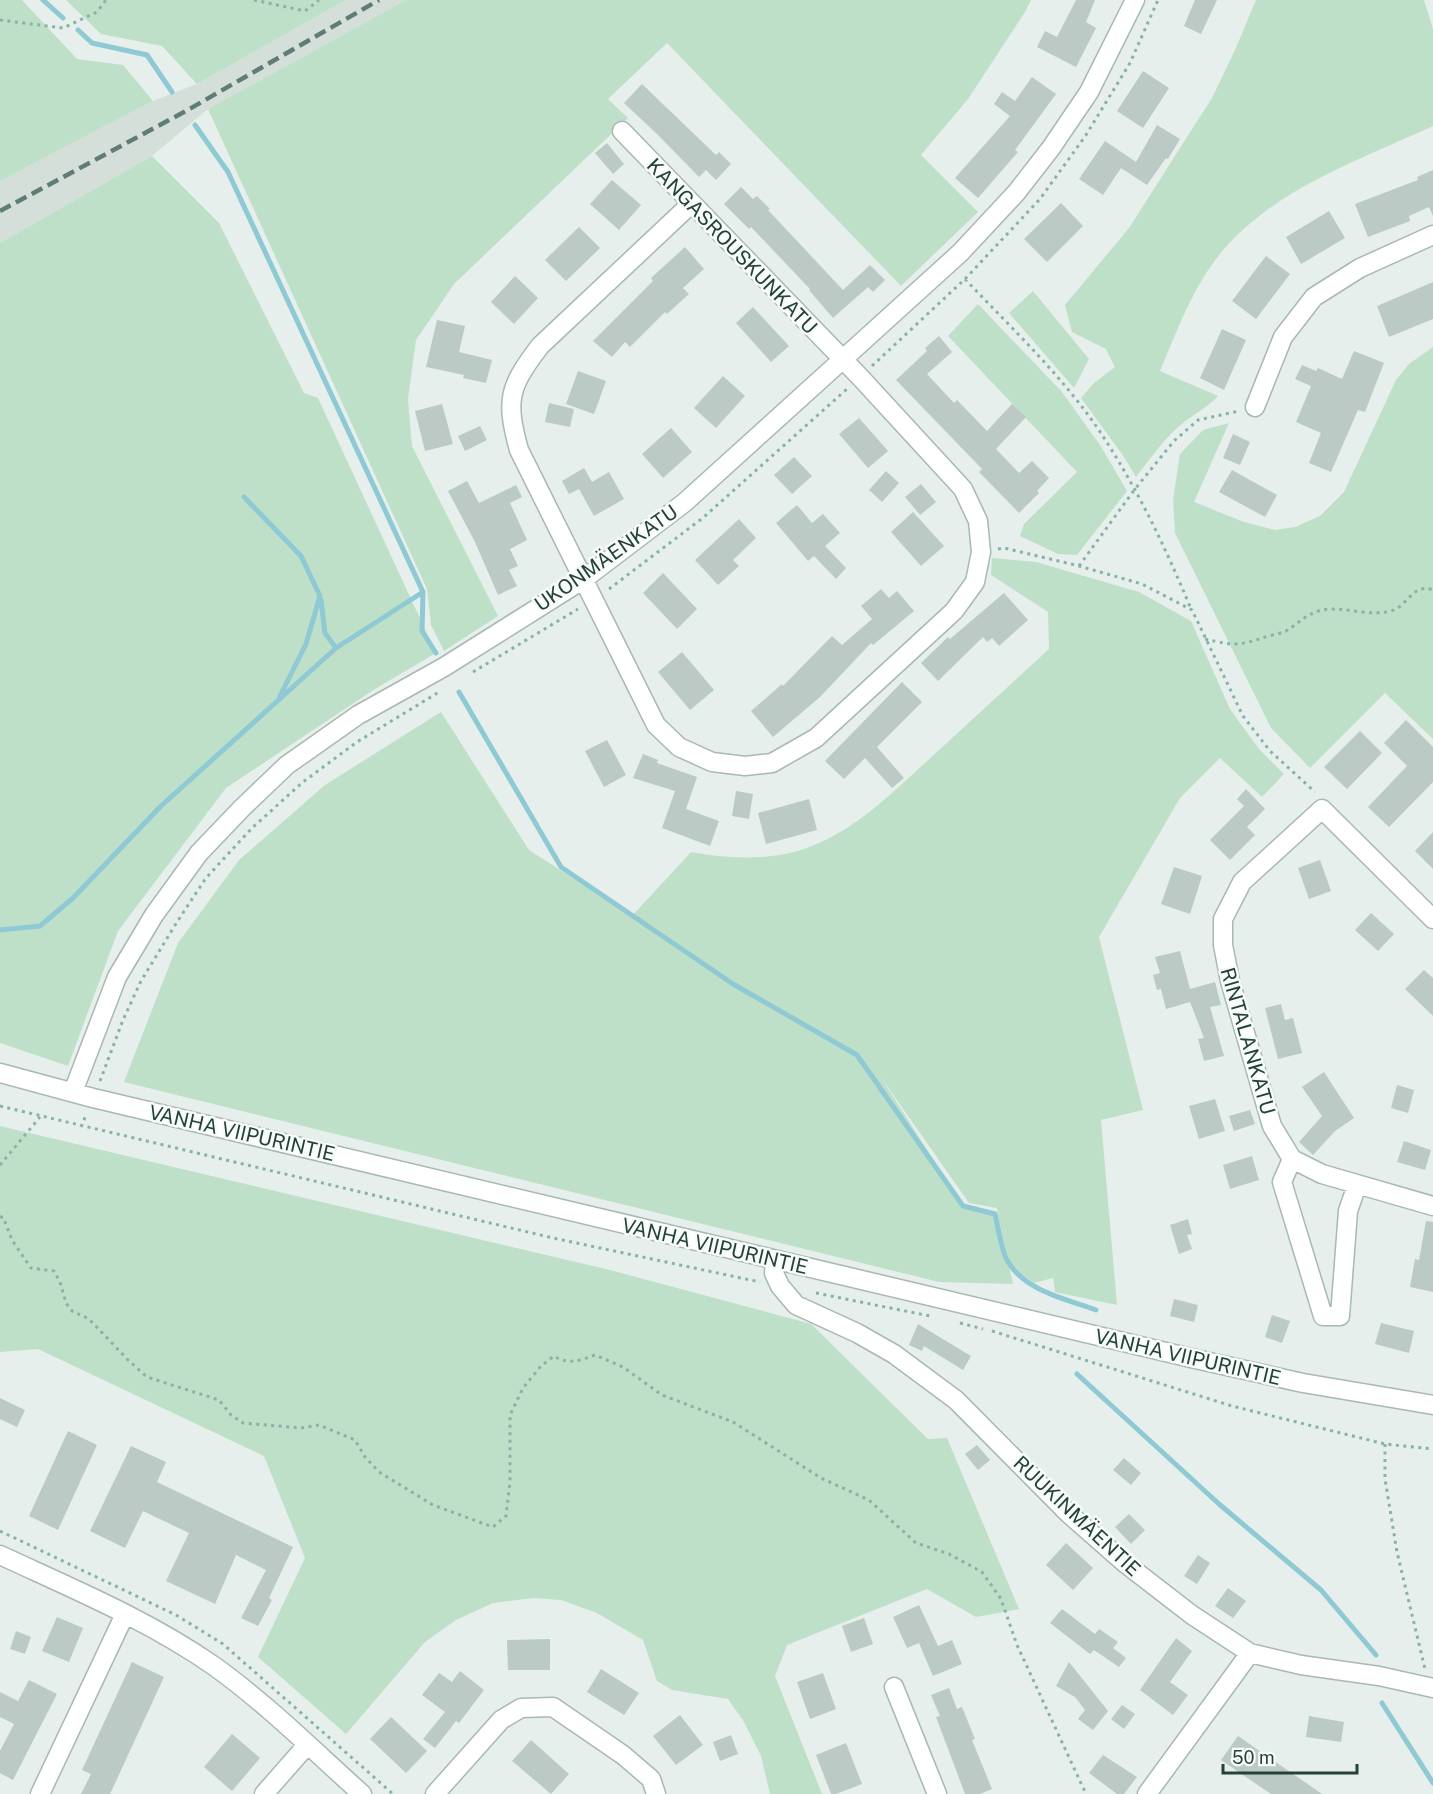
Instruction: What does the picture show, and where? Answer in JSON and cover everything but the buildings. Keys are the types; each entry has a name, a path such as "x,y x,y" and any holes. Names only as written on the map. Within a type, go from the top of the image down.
{"street":[{"name":"UKONMÄENKATU","path":"73,1092 117,977 154,915 199,853 242,807 287,765 358,715 444,667 584,579 684,503 961,252 1016,193 1051,148 1089,92 1135,0"},
{"name":"KANGASROUSKUNKATU","path":"622,131 963,489 978,521 981,552 975,582 954,610 816,738 772,763 745,766 712,762 679,747 656,725 519,450 512,422 512,393 524,368 540,346 691,204"},
{"path":"1255,407 1283,337 1314,297 1360,268 1433,235"},
{"path":"1319,801 1433,919"},
{"name":"RINTALANKATU","path":"1292,1159 1272,1126 1230,981 1222,945 1223,919 1242,882 1319,801"},
{"name":"VANHA VIIPURINTIE","path":"0,1073 775,1260 1303,1383 1433,1405"},
{"path":"1357,1185 1348,1211 1340,1316 1323,1316 1282,1182 1292,1159 1322,1174 1433,1206"},
{"path":"775,1260 774,1273 780,1286"},
{"name":"RUUKINMÄENTIE","path":"780,1286 796,1305 857,1332 894,1354 956,1400 1069,1514 1125,1564 1191,1615 1250,1653 1301,1665 1379,1676 1430,1687"},
{"path":"0,1555 125,1614 180,1644 248,1693 362,1794"},
{"path":"40,1794 125,1614"},
{"path":"1147,1794 1250,1653"},
{"path":"894,1687 937,1794"},
{"path":"435,1794 501,1720 521,1708 553,1707 623,1755 651,1779 656,1794"},
{"path":"264,1794 307,1745"}],"path":[{"path":"0,20 63,27 97,12 106,0"},
{"path":"254,0 305,11 319,0"},
{"path":"965,279 1066,387 1106,440 1135,489 1169,556 1205,639 1243,716 1270,751 1319,801"},
{"path":"1079,566 1135,489 1174,441 1198,420 1255,407"},
{"path":"981,552 1004,548 1079,566 1142,584 1192,610"},
{"path":"1205,639 1231,645 1247,644 1285,631 1302,618 1319,610 1334,609 1367,613 1393,611 1414,592 1427,588 1433,590"},
{"path":"0,1106 554,1238 780,1286"},
{"path":"0,1165 40,1116"},
{"path":"0,1216 3,1217 12,1240 31,1268 54,1271 66,1303 72,1311 89,1319 147,1377 219,1400 231,1415 243,1423 301,1428 319,1425 355,1440 365,1457 379,1472 433,1505 493,1527 506,1516 510,1482 510,1415 523,1388 541,1366 554,1356 566,1362 578,1361 595,1355 623,1367 662,1395 733,1422 821,1478 869,1500 916,1543 949,1554 982,1572 1000,1599 1017,1645 1086,1794"},
{"path":"813,1292 935,1317"},
{"path":"957,1322 987,1329 1232,1406 1385,1444 1433,1449"},
{"path":"1385,1444 1385,1479 1397,1552 1430,1687"}],"shaded area":[{"path":"346,0 406,0 208,109 152,156 0,243 0,181 153,101 197,84"}],"green space":[{"path":"0,0 22,0 77,59 123,65 153,101 0,181"},
{"path":"66,0 346,0 197,84 162,46 101,34"},
{"path":"406,0 1031,0 968,99 921,155 978,212 901,286 667,43 608,99 628,118 454,284 416,340 408,399 412,446 498,616 444,651 431,625 427,589 208,109"},
{"path":"1256,0 1424,0 1433,29 1433,126 1313,181 1258,217 1234,238 1205,275 1177,329 1160,371 1218,396 1171,434 1136,477 1081,398 1094,383 1115,367 1106,349 1072,332 1065,305 1129,228 1212,98"},
{"path":"152,156 219,223 304,393 318,398 436,653 375,689 226,788 118,931 68,1066 0,1043 0,243"},
{"path":"1033,291 1089,359 1074,388 1009,313"},
{"path":"978,304 1062,392 1100,445 1127,491 1077,555 1058,554 1020,536 1024,524 1077,472 948,336"},
{"path":"1433,347 1433,739 1385,693 1310,768 1271,728 1175,533 1173,500 1180,454 1203,430 1229,423 1194,502 1244,522 1275,530 1295,527 1320,516 1344,492 1396,380 1409,364"},
{"path":"992,558 1036,562 1139,592 1191,621 1230,709 1259,749 1284,774 1262,797 1220,758 1180,798 1099,937 1143,1110 1101,1120 1117,1305 1055,1292 1053,1278 1034,1283 1009,1266 1013,1284 939,1282 124,1082 178,943 239,860 325,785 441,712 529,850 632,916 691,852 749,858 779,855 807,848 844,830 893,793 1049,649 1048,612 991,575","holes":["880,1076 969,1203 997,1208 1000,1230 995,1214 963,1206"]},
{"path":"0,1126 610,1270 811,1324 928,1439 947,1438 1019,1609 976,1617 927,1589 787,1645 775,1676 822,1794 770,1794 761,1756 744,1722 728,1699 672,1690 657,1681 643,1640 597,1613 561,1600 533,1598 493,1603 456,1620 425,1642 346,1734 258,1657 305,1558 264,1456 38,1349 0,1352"}],"waterway":[{"path":"43,0 63,18"},
{"path":"78,30 92,43 147,55 172,92"},
{"path":"195,125 228,172 423,592 422,631 436,653"},
{"path":"244,497 301,556 320,596 306,644 280,696"},
{"path":"0,930 40,926 73,898 160,807 336,648 423,592"},
{"path":"321,600 325,633 336,648"},
{"path":"459,692 561,867 733,984 857,1055 963,1206 995,1214 1003,1250 1014,1271 1035,1287 1059,1298 1096,1310"},
{"path":"1077,1374 1219,1504 1321,1590 1376,1655"},
{"path":"1382,1703 1433,1783"}],"railway":[{"path":"0,211 186,111 379,0"}]}
